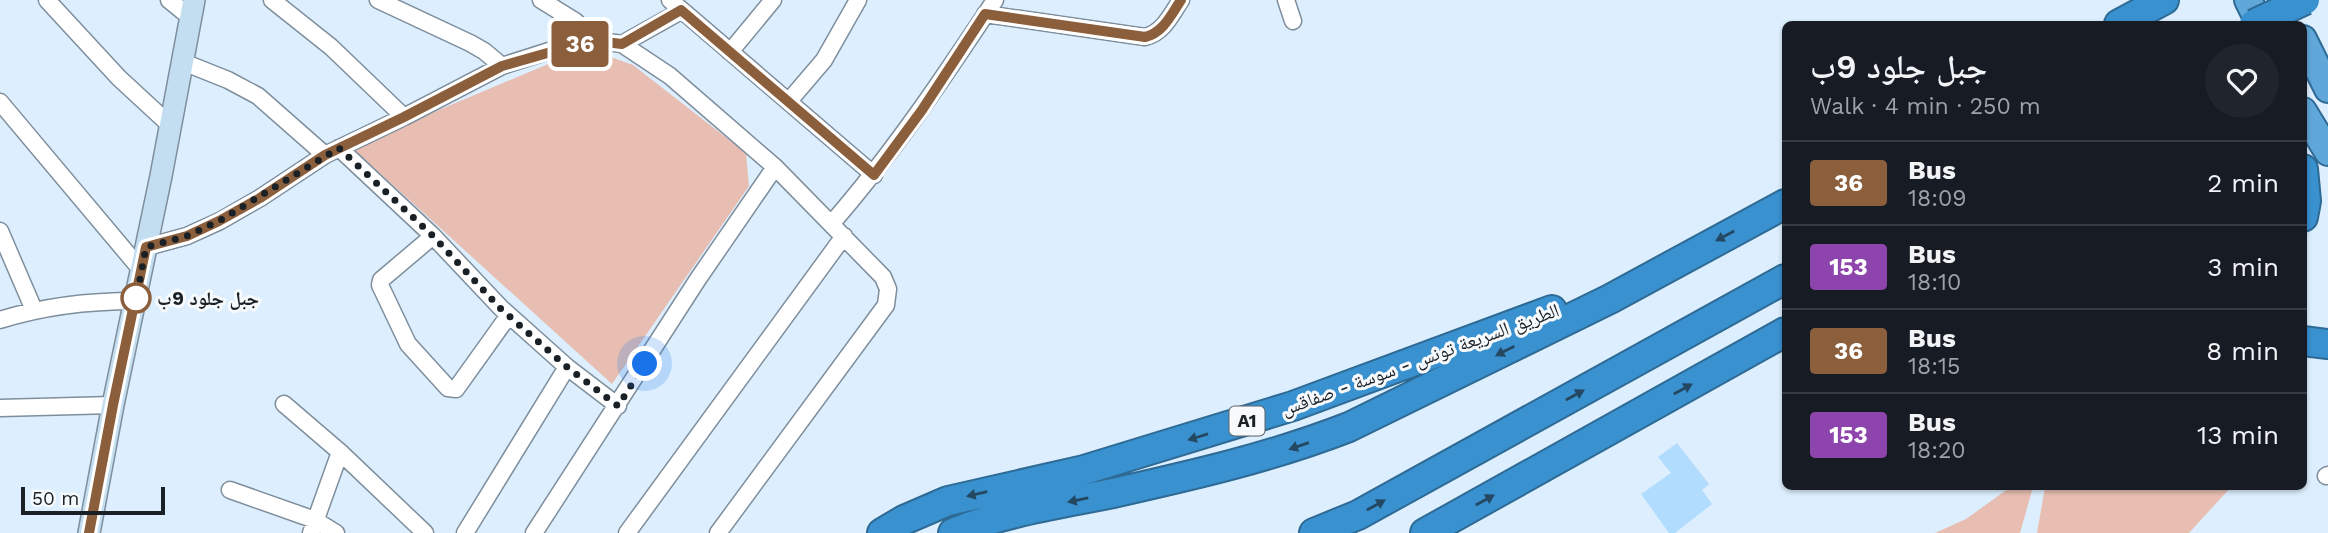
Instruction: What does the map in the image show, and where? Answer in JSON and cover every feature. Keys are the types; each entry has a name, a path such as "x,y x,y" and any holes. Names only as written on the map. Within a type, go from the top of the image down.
{"highway":[{"path":"2125,21 2164,0"},
{"path":"2248,0 2258,21"},
{"path":"2284,0 2294,21"},
{"path":"2260,21 2305,0"},
{"path":"2307,47 2328,89"},
{"path":"2307,118 2328,152"},
{"name":"الطريق السريعة تونس - سوسة - صفاقس","path":"882,533 948,501 1084,470 1208,433 1378,376 1557,308 1591,300 1610,299 1782,206"},
{"path":"1314,533 1358,515 1782,281"},
{"path":"953,533 1041,508 1245,463 1308,443 1389,409 1610,299"},
{"path":"1425,533 1782,334"},
{"path":"2307,341 2328,344"}],"main road":[{"path":"89,533 171,126 192,8"}],"street":[{"path":"47,0 119,78 171,126"},
{"path":"169,0 192,8"},
{"path":"272,0 342,57 404,117"},
{"path":"378,0 470,43 502,66"},
{"path":"541,0 575,21 596,41"},
{"path":"730,52 773,0"},
{"path":"789,101 824,60 858,0"},
{"path":"832,223 874,175 922,110 995,0"},
{"path":"985,14 1145,37 1154,35 1161,29 1181,0"},
{"path":"1286,0 1293,21"},
{"path":"622,44 675,5 874,175"},
{"path":"146,247 187,236 219,221 332,151 502,66 558,48 596,41 622,44 670,76 775,167 883,277 888,289 886,305 719,533"},
{"path":"183,62 228,80 258,96 332,151 433,236 509,316 567,367 618,406"},
{"path":"0,102 142,271"},
{"path":"534,533 698,279 775,167"},
{"path":"0,231 34,310"},
{"path":"433,236 381,280 380,285 408,344 448,388 456,388 509,316"},
{"path":"628,533 844,236"},
{"path":"0,320 34,310 98,302 136,301"},
{"path":"465,533 567,367"},
{"path":"284,404 340,452 425,533"},
{"path":"0,408 113,405"},
{"path":"313,526 340,452"},
{"path":"230,490 313,526 336,533"}],"shaded area":[{"path":"611,57 633,65 746,153 749,186 612,384 351,147 560,59"},
{"path":"2032,490 2020,533 1935,533 1966,519 2005,491"},
{"path":"2044,490 2228,490 2189,533 2037,533"}],"building":[{"path":"1677,443 1709,484 1702,490 1712,504 1675,533 1669,533 1641,494 1671,473 1658,457"}],"bus line":[{"name":"36","path":"89,533 146,247 187,236 219,221 260,198 325,155 502,66 579,44 596,41 622,44 681,10 874,175 922,110 985,14 1145,37 1154,35 1161,29 1181,0"}],"place":[{"name":"جبل جلود 9ب","path":"136,298"}],"route":[{"path":"136,298 136,301 146,247 187,236 219,221 339,148 433,236 500,308 567,367 618,406 645,364"}]}
